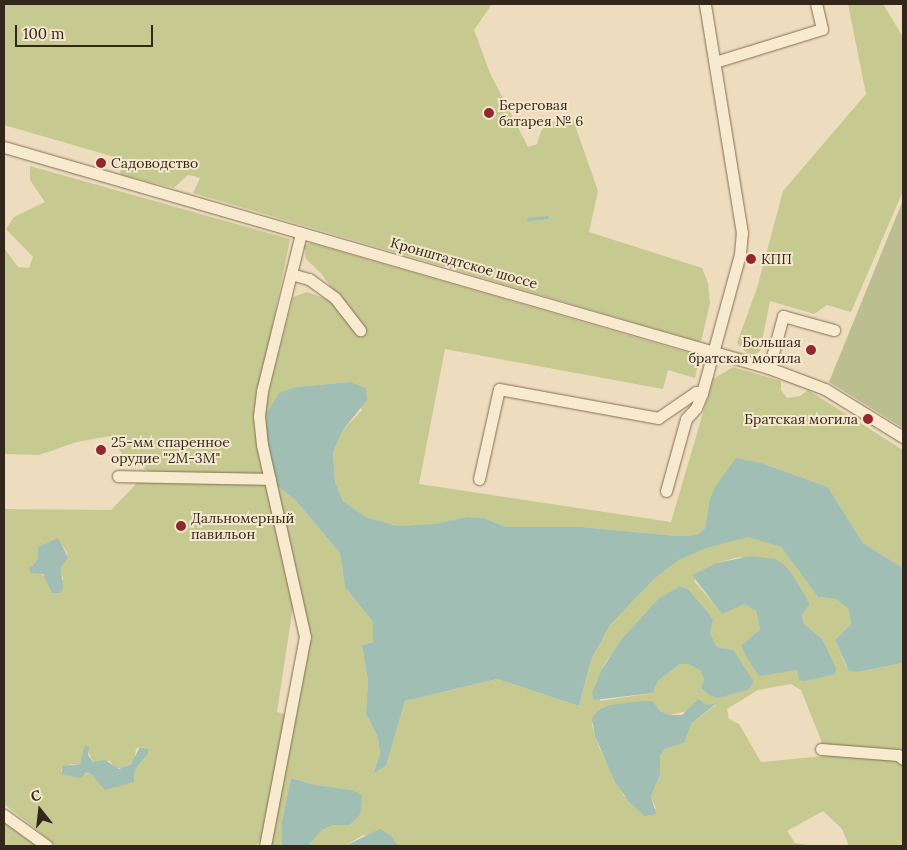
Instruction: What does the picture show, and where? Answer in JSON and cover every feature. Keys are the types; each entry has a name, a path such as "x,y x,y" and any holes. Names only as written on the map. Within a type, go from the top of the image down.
{"street":[{"path":"666,491 686,419 696,408 702,393 740,254 742,233 705,4"},
{"path":"715,62 822,29 816,4"},
{"name":"Кронштадтское шоссе","path":"4,148 769,368 825,390 903,437"},
{"path":"266,846 305,637 270,479 260,416 262,391 301,233"},
{"path":"290,274 310,278 335,298 360,330"},
{"path":"769,368 783,316 834,330"},
{"path":"480,479 498,390 658,418 696,392 702,393"},
{"path":"118,476 270,479"},
{"path":"822,750 898,754 903,759"},
{"path":"4,815 47,846"}],"green space":[{"path":"4,4 492,4 474,30 490,73 528,147 537,144 541,131 549,123 572,117 598,191 589,232 702,268 708,283 710,303 701,342 193,193 200,178 194,176 188,175 174,188 122,175 120,173 125,160 4,125"},
{"path":"848,4 883,4 903,37 903,191 851,312 827,305 814,314 770,301 760,351 754,355 747,353 737,343 757,288 783,191 866,94"},
{"path":"30,166 290,239 259,393 265,475 152,473 125,458 110,436 77,442 39,455 4,454 4,248 18,267 29,268 33,257 6,229 14,217 45,202 30,180"},
{"path":"903,200 903,428 829,382"},
{"path":"311,243 700,356 695,378 668,370 663,389 445,349 419,484 671,522 713,379 733,367 781,381 781,390 787,398 800,396 808,390 903,450 903,568 863,543 828,487 764,464 709,502 705,528 697,535 677,536 582,527 506,527 484,518 466,517 436,525 397,526 366,517 343,501 335,482 333,452 343,430 362,410 350,382 295,387 280,393 266,433 262,416 293,297 307,292 330,300 336,294 320,272 306,259 304,245"},
{"path":"139,481 267,483 293,606 277,712 288,715 308,637 274,483 296,501 340,553 345,587 373,622 373,642 362,645 368,681 366,714 378,738 380,754 373,772 386,766 405,701 497,679 579,706 591,660 610,625 654,579 679,560 707,548 748,536 781,547 818,597 836,599 850,609 851,624 835,640 846,666 858,672 903,663 903,846 849,846 842,829 823,811 787,831 795,843 815,846 398,846 363,835 345,846 308,846 322,830 333,825 350,825 360,815 352,790 316,785 291,778 282,821 282,846 266,846 259,842 256,846 57,846 4,804 4,509 111,510","holes":["62,545 68,554 61,567 63,580 46,578 31,566 38,559 41,546","739,557 786,566 810,604 802,615 804,624 822,639 835,673 806,681 797,670 742,646 760,629 756,611 744,604 722,613 694,581 717,563","680,586 688,589 713,620 710,633 717,647 734,650 754,682 748,690 719,698 701,690 704,679 700,670 687,664 680,664 658,681 653,693 600,701 602,669 607,660 659,598","791,684 801,690 821,740 823,756 761,762 739,724 729,719 727,709 758,690","642,701 653,701 660,711 670,715 717,704 692,723 684,743 665,749 660,756 660,775 651,796 656,809 624,796 599,747 592,725 598,710","144,747 146,757 135,770 135,778 126,784 103,786 91,774 61,774 61,770 71,764 80,764 88,751 93,762 110,761 115,768 123,768 134,761 136,749"]},
{"path":"4,821 36,846 4,846"}],"water":[{"path":"350,382 366,388 367,400 343,430 333,452 335,482 343,501 366,517 397,526 436,524 466,517 484,518 506,527 582,527 677,536 697,535 705,528 709,502 715,487 736,458 764,464 828,487 863,543 903,568 903,663 858,672 849,671 835,640 851,624 849,609 836,599 818,597 781,547 748,537 707,548 679,560 654,579 610,625 591,660 579,706 497,679 405,701 386,766 373,773 380,754 378,738 366,714 368,681 362,645 373,642 373,622 345,587 340,553 296,501 274,483 266,433 267,413 279,393 295,387"},
{"path":"58,538 68,557 61,567 63,589 60,593 52,593 43,574 31,573 29,569 38,559 38,547"},
{"path":"751,556 775,559 786,566 794,577 810,604 802,615 804,624 822,639 836,668 835,674 806,681 799,680 797,670 759,676 741,646 760,629 756,611 744,604 722,614 692,575 717,563"},
{"path":"680,586 688,589 713,620 710,633 717,647 734,650 754,682 748,690 719,698 711,696 701,689 704,679 700,670 687,664 680,664 658,681 653,693 594,700 592,693 602,669 621,640 659,598"},
{"path":"698,699 707,705 717,703 692,723 684,743 665,749 660,756 660,775 651,796 656,814 645,816 630,803 615,782 595,736 592,718 598,710 610,705 642,701 653,701 660,711 670,715 682,715"},
{"path":"85,745 89,747 88,755 93,762 105,760 119,769 131,764 140,747 148,749 148,754 135,770 134,782 105,790 91,774 86,773 80,778 61,774 63,766 80,764"},
{"path":"291,778 316,785 352,790 362,795 360,815 350,825 333,825 322,830 308,846 282,846 282,821"},
{"path":"380,829 390,835 398,846 345,846"}],"waterway":[{"path":"528,219 547,217"}],"place":[{"name":"Береговая батарея № 6","path":"489,113"},
{"name":"Садоводство","path":"101,163"},
{"name":"КПП","path":"751,259"},
{"name":"Большая братская могила","path":"811,350"},
{"name":"Братская могила","path":"868,419"},
{"name":"25-мм спаренное орудие \"2М-3М\"","path":"101,450"},
{"name":"Дальномерный павильон","path":"181,526"}]}
